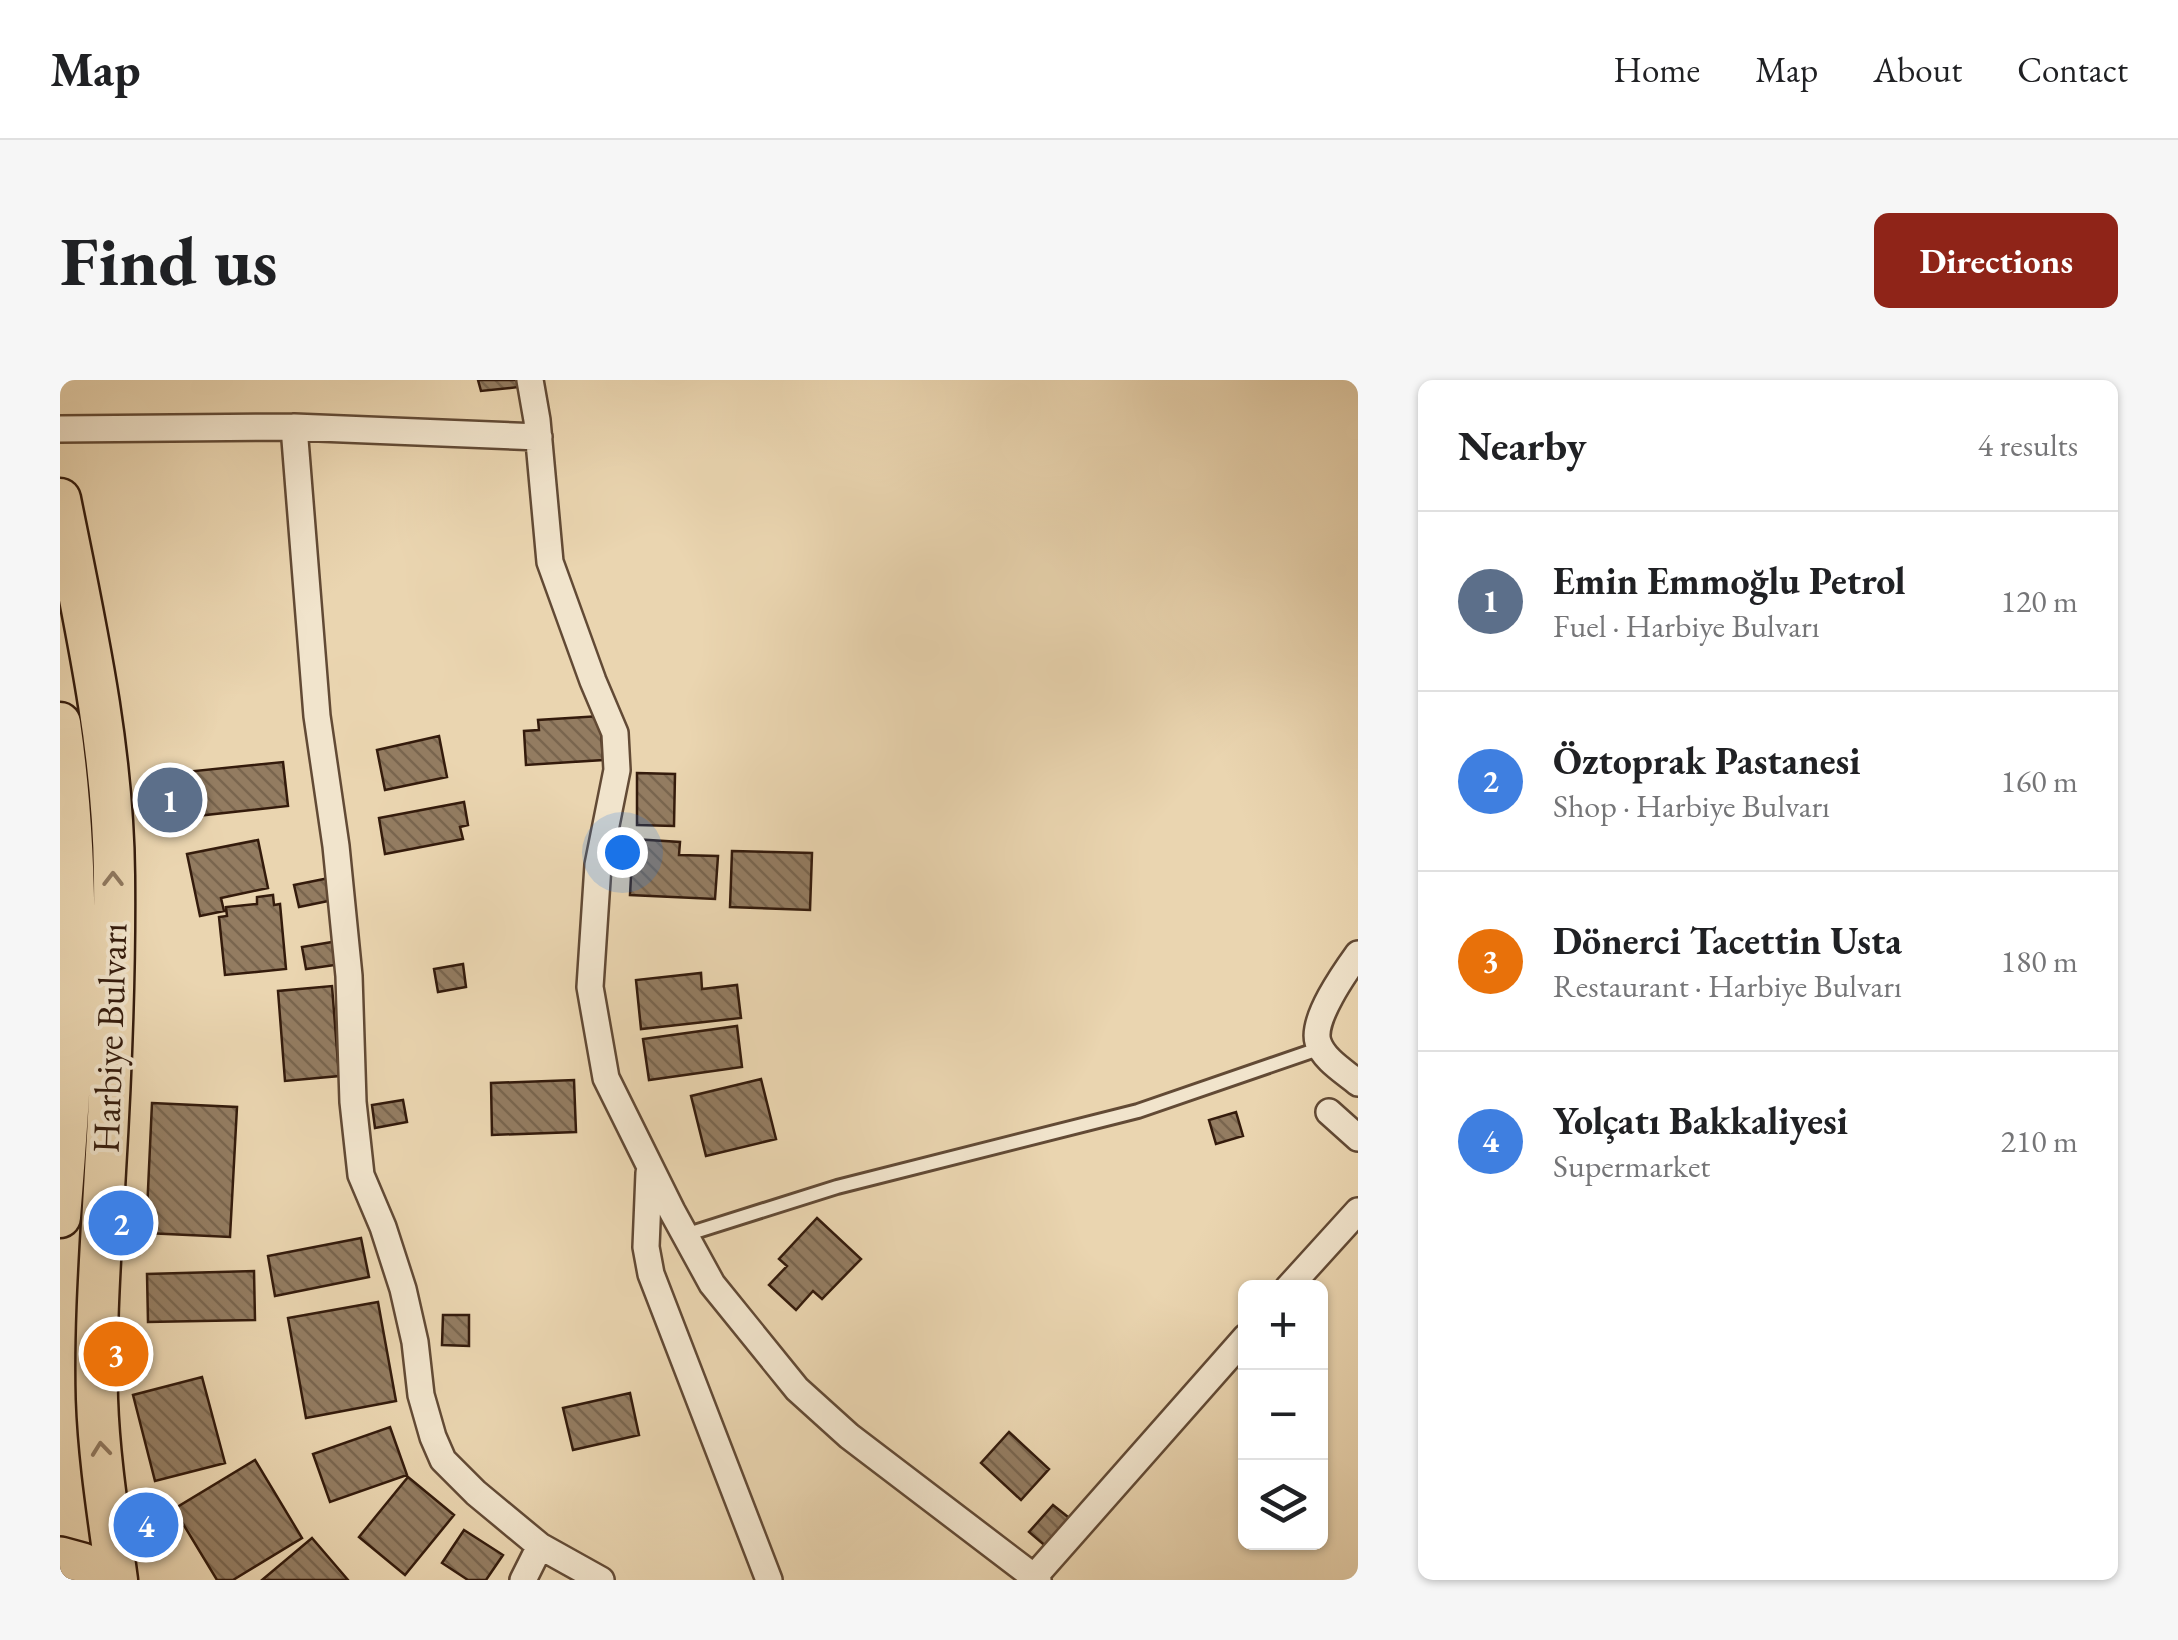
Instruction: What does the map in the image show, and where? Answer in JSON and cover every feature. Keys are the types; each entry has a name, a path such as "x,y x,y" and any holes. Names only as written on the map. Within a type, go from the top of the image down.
{"highway":[{"path":"60,1560 82,1566 104,1580"}],"main road":[{"name":"Harbiye Bulvarı","path":"60,499 102,726 112,810 110,1084 97,1398 118,1580"},
{"path":"60,727 102,726"},
{"name":"Harbiye Bulvarı","path":"60,727 74,870 60,1217"}],"street":[{"path":"530,380 550,562 592,681 615,733 617,770 598,865 590,987 606,1078 712,1284 798,1389 849,1436 1036,1579 1238,1345"},
{"path":"60,429 294,427 539,437"},
{"path":"294,427 317,716 349,976 353,1102 362,1175 403,1289 422,1395 443,1460 540,1546 601,1580"},
{"path":"1358,954 1319,1022 1316,1038 1333,1063 1358,1082"},
{"path":"1329,1112 1358,1138"},
{"path":"649,1166 646,1247 650,1274 769,1580"},
{"path":"1295,1280 1358,1211"},
{"path":"523,1580 540,1546"}],"lane":[{"path":"685,1236 837,1187 1138,1112 1321,1048"}],"building":[{"path":"478,380 518,380 519,387 481,391"},
{"path":"600,716 603,760 526,765 524,731 539,730 538,720"},
{"path":"439,736 447,777 385,790 377,750"},
{"path":"283,762 288,806 169,819 165,774"},
{"path":"637,773 675,774 674,826 637,825"},
{"path":"464,802 468,825 460,827 463,839 385,854 379,818"},
{"path":"633,839 680,842 679,855 718,856 715,899 630,895"},
{"path":"258,840 268,888 221,898 224,911 200,916 187,854"},
{"path":"732,851 812,853 810,910 730,907"},
{"path":"329,878 333,900 299,907 294,885"},
{"path":"273,895 274,905 280,904 286,969 225,975 219,917 227,916 226,907 257,904 257,897"},
{"path":"332,942 335,965 306,969 302,947"},
{"path":"463,964 466,987 438,992 434,969"},
{"path":"701,973 702,989 737,985 741,1018 641,1029 636,980"},
{"path":"332,986 339,1076 285,1081 278,991"},
{"path":"737,1026 742,1067 649,1080 643,1039"},
{"path":"761,1079 776,1139 706,1156 691,1096"},
{"path":"574,1080 576,1132 492,1135 491,1083"},
{"path":"403,1100 407,1122 375,1128 372,1105"},
{"path":"152,1103 237,1107 230,1237 146,1233"},
{"path":"1236,1112 1243,1136 1216,1144 1209,1120"},
{"path":"817,1218 861,1259 822,1299 813,1291 796,1310 769,1285 787,1266 779,1259"},
{"path":"361,1238 369,1277 275,1296 268,1256"},
{"path":"254,1271 255,1320 148,1322 147,1274"},
{"path":"378,1302 396,1401 306,1418 288,1318"},
{"path":"443,1315 469,1315 469,1346 442,1345"},
{"path":"202,1377 225,1463 155,1481 133,1395"},
{"path":"630,1393 639,1435 573,1450 563,1408"},
{"path":"390,1427 407,1475 330,1502 313,1454"},
{"path":"1009,1432 1049,1469 1021,1500 981,1463"},
{"path":"255,1460 302,1538 233,1580 217,1580 174,1509"},
{"path":"408,1477 454,1515 405,1575 359,1537"},
{"path":"1053,1505 1073,1521 1049,1549 1029,1532"},
{"path":"464,1530 503,1555 486,1580 468,1580 442,1563"},
{"path":"312,1538 348,1580 262,1580"}],"place":[{"name":"Emin Emmoğlu Petrol","path":"170,800"},
{"name":"Öztoprak Pastanesi","path":"121,1223"},
{"name":"Dönerci Tacettin Usta","path":"116,1354"},
{"name":"Yolçatı Bakkaliyesi","path":"146,1525"}]}
